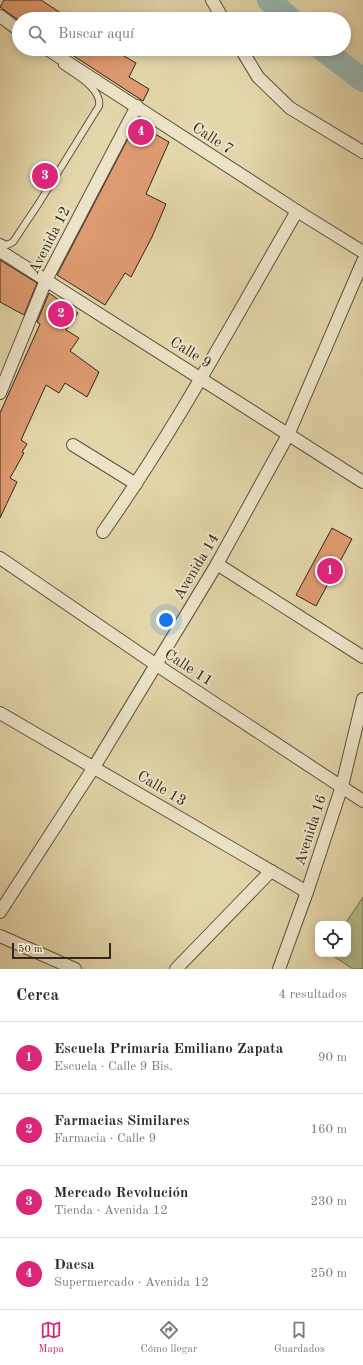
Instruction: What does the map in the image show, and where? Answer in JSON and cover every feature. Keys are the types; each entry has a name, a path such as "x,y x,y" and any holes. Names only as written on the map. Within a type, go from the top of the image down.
{"street":[{"path":"212,0 219,12"},
{"path":"0,16 12,25"},
{"name":"Calle 7","path":"58,56 363,252"},
{"path":"245,56 258,76 290,108 363,152"},
{"name":"Avenida 12","path":"0,393 46,280 137,106"},
{"path":"103,532 136,484 201,378 297,211"},
{"name":"Calle 9","path":"0,251 363,482"},
{"name":"Avenida 14","path":"0,912 94,767 217,564 288,435 363,261"},
{"path":"73,445 136,484"},
{"name":"Calle 11","path":"0,558 156,664 363,801"},
{"path":"217,564 363,657"},
{"name":"Avenida 16","path":"279,969 307,892 342,786 363,699"},
{"name":"Calle 13","path":"0,713 307,892"},
{"path":"176,969 271,871"},
{"path":"0,936 75,969"}],"lane":[{"path":"0,242 7,245 13,242 99,106 98,98 90,86 51,56"}],"green space":[{"path":"363,897 363,969 353,969 335,957 351,957 351,921 347,921"}],"building":[{"path":"4,0 41,0 59,12 12,12 12,15 0,7"},
{"path":"74,56 124,56 136,63 129,77 149,89 143,101"},
{"path":"136,123 169,142 146,194 166,204 152,237 131,277 125,273 105,305 57,275"},
{"path":"0,260 37,283 24,315 0,302"},
{"path":"49,293 78,313 66,330 79,338 70,351 99,372 87,397 65,383 59,393 46,385 21,440 27,444 22,452 24,453 10,478 17,482 0,518 0,413 40,324 37,322"},
{"path":"332,528 352,539 316,606 296,595"}],"waterway":[{"path":"269,0 282,12"},
{"path":"331,56 363,80"}],"place":[{"name":"Dacsa","path":"141,132"},
{"name":"Mercado Revolución","path":"45,176"},
{"name":"Farmacias Similares","path":"61,314"},
{"name":"Escuela Primaria Emiliano Zapata","path":"330,571"}]}
